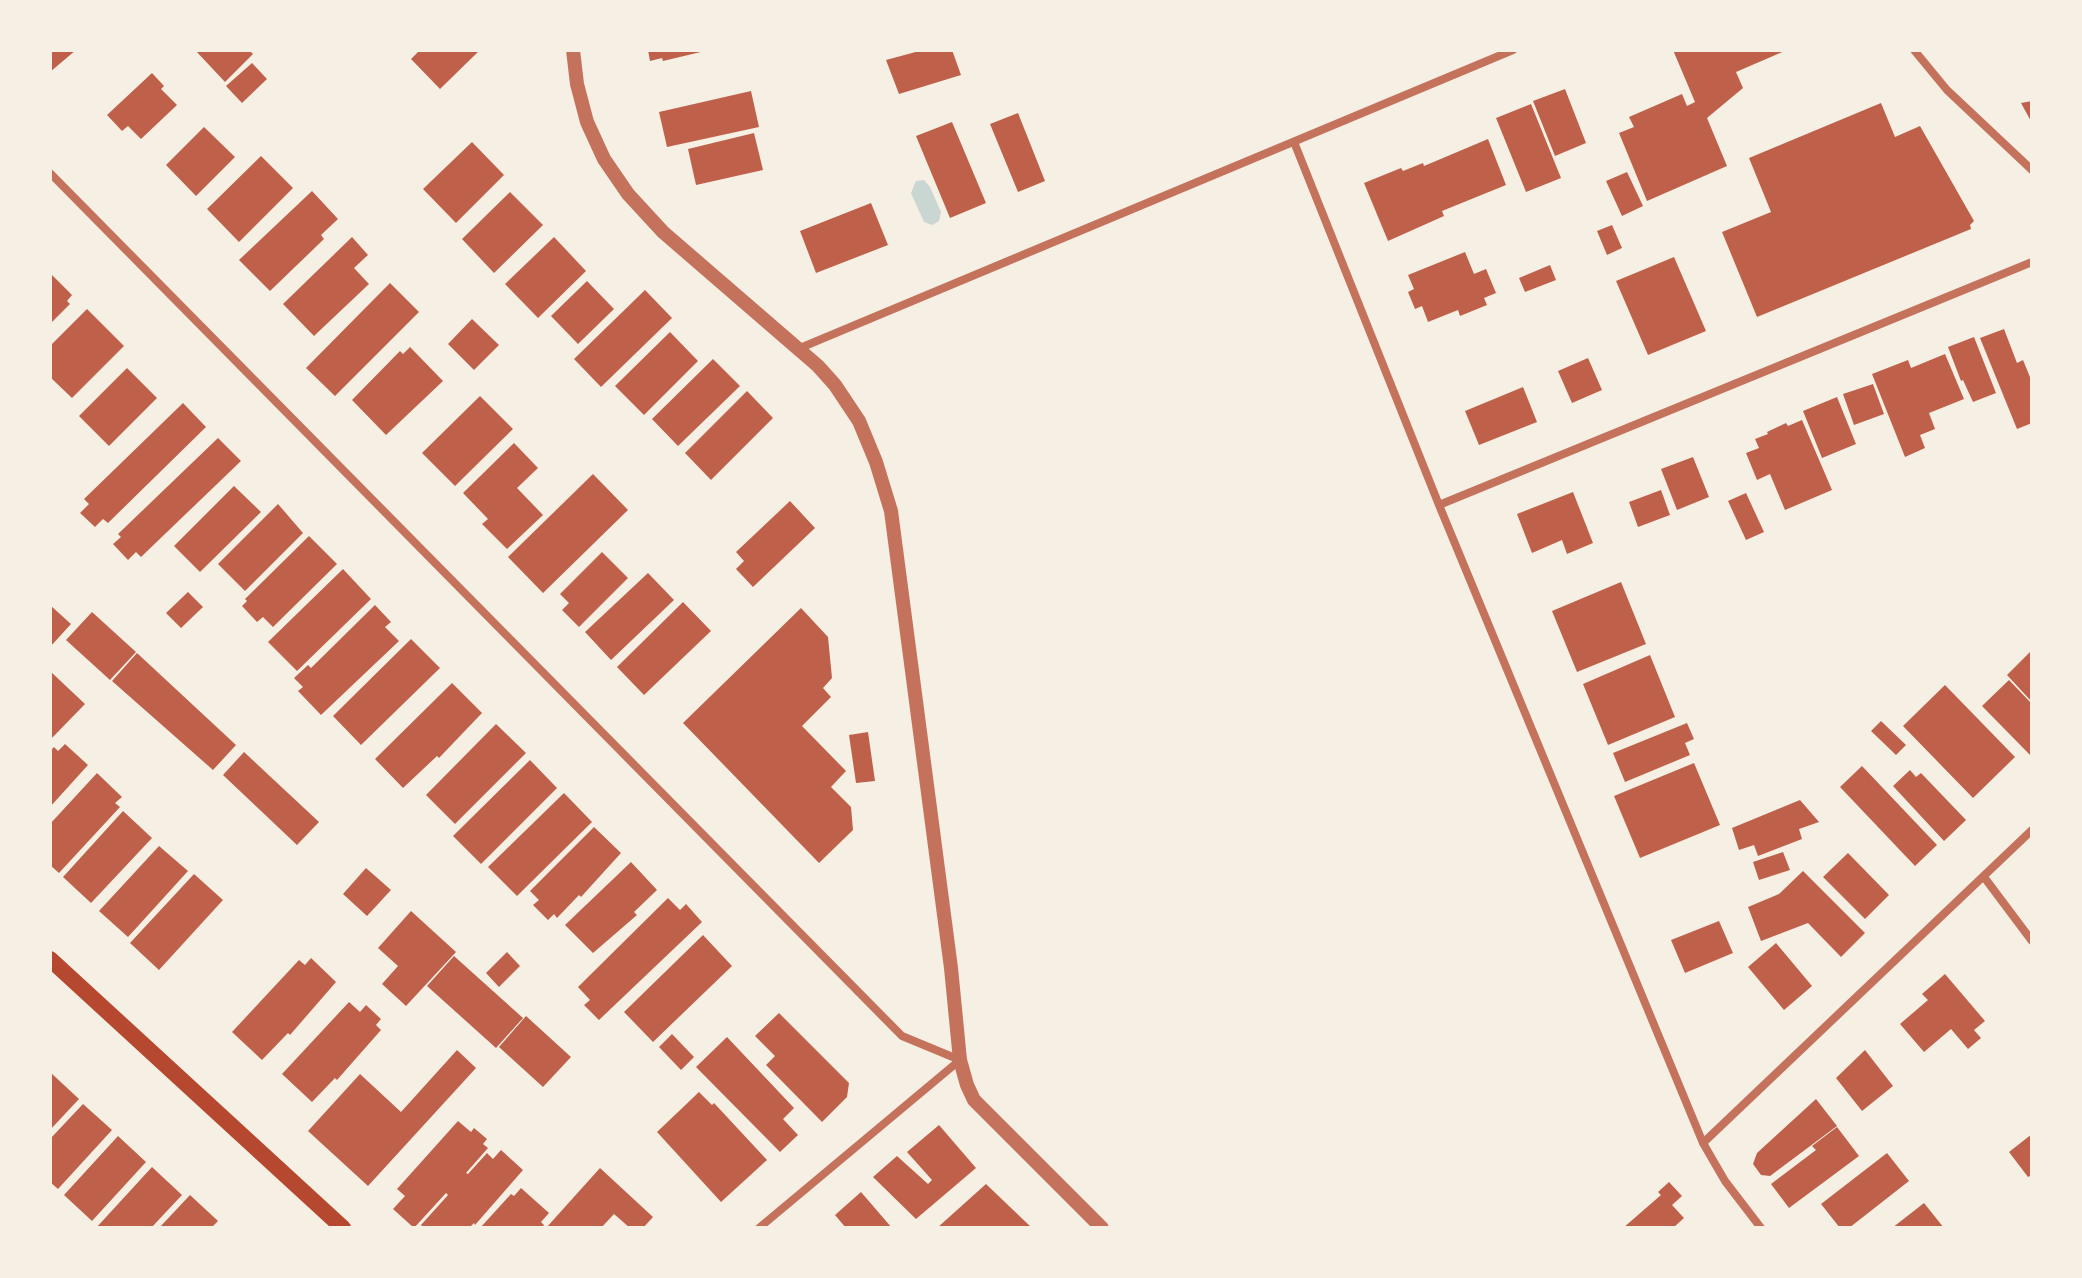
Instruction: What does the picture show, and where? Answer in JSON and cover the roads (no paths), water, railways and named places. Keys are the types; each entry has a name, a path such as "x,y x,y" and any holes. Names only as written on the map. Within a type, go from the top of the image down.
{"main road":[{"path":"50,959 343,1228"}],"street":[{"path":"573,50 577,84 590,131 604,159 628,194 663,232 800,348 835,385 859,421 891,511 951,968 960,1060 974,1100 1102,1228"},
{"path":"800,348 1513,50"},
{"path":"1914,50 1947,90 2032,170"},
{"path":"1294,142 1439,505 1703,1143 1725,1181 1761,1228"},
{"path":"50,173 902,1036 960,1060"},
{"path":"1439,505 2032,262"},
{"path":"1703,1143 2032,830"},
{"path":"1984,877 2032,941"},
{"path":"759,1228 960,1060"}]}
